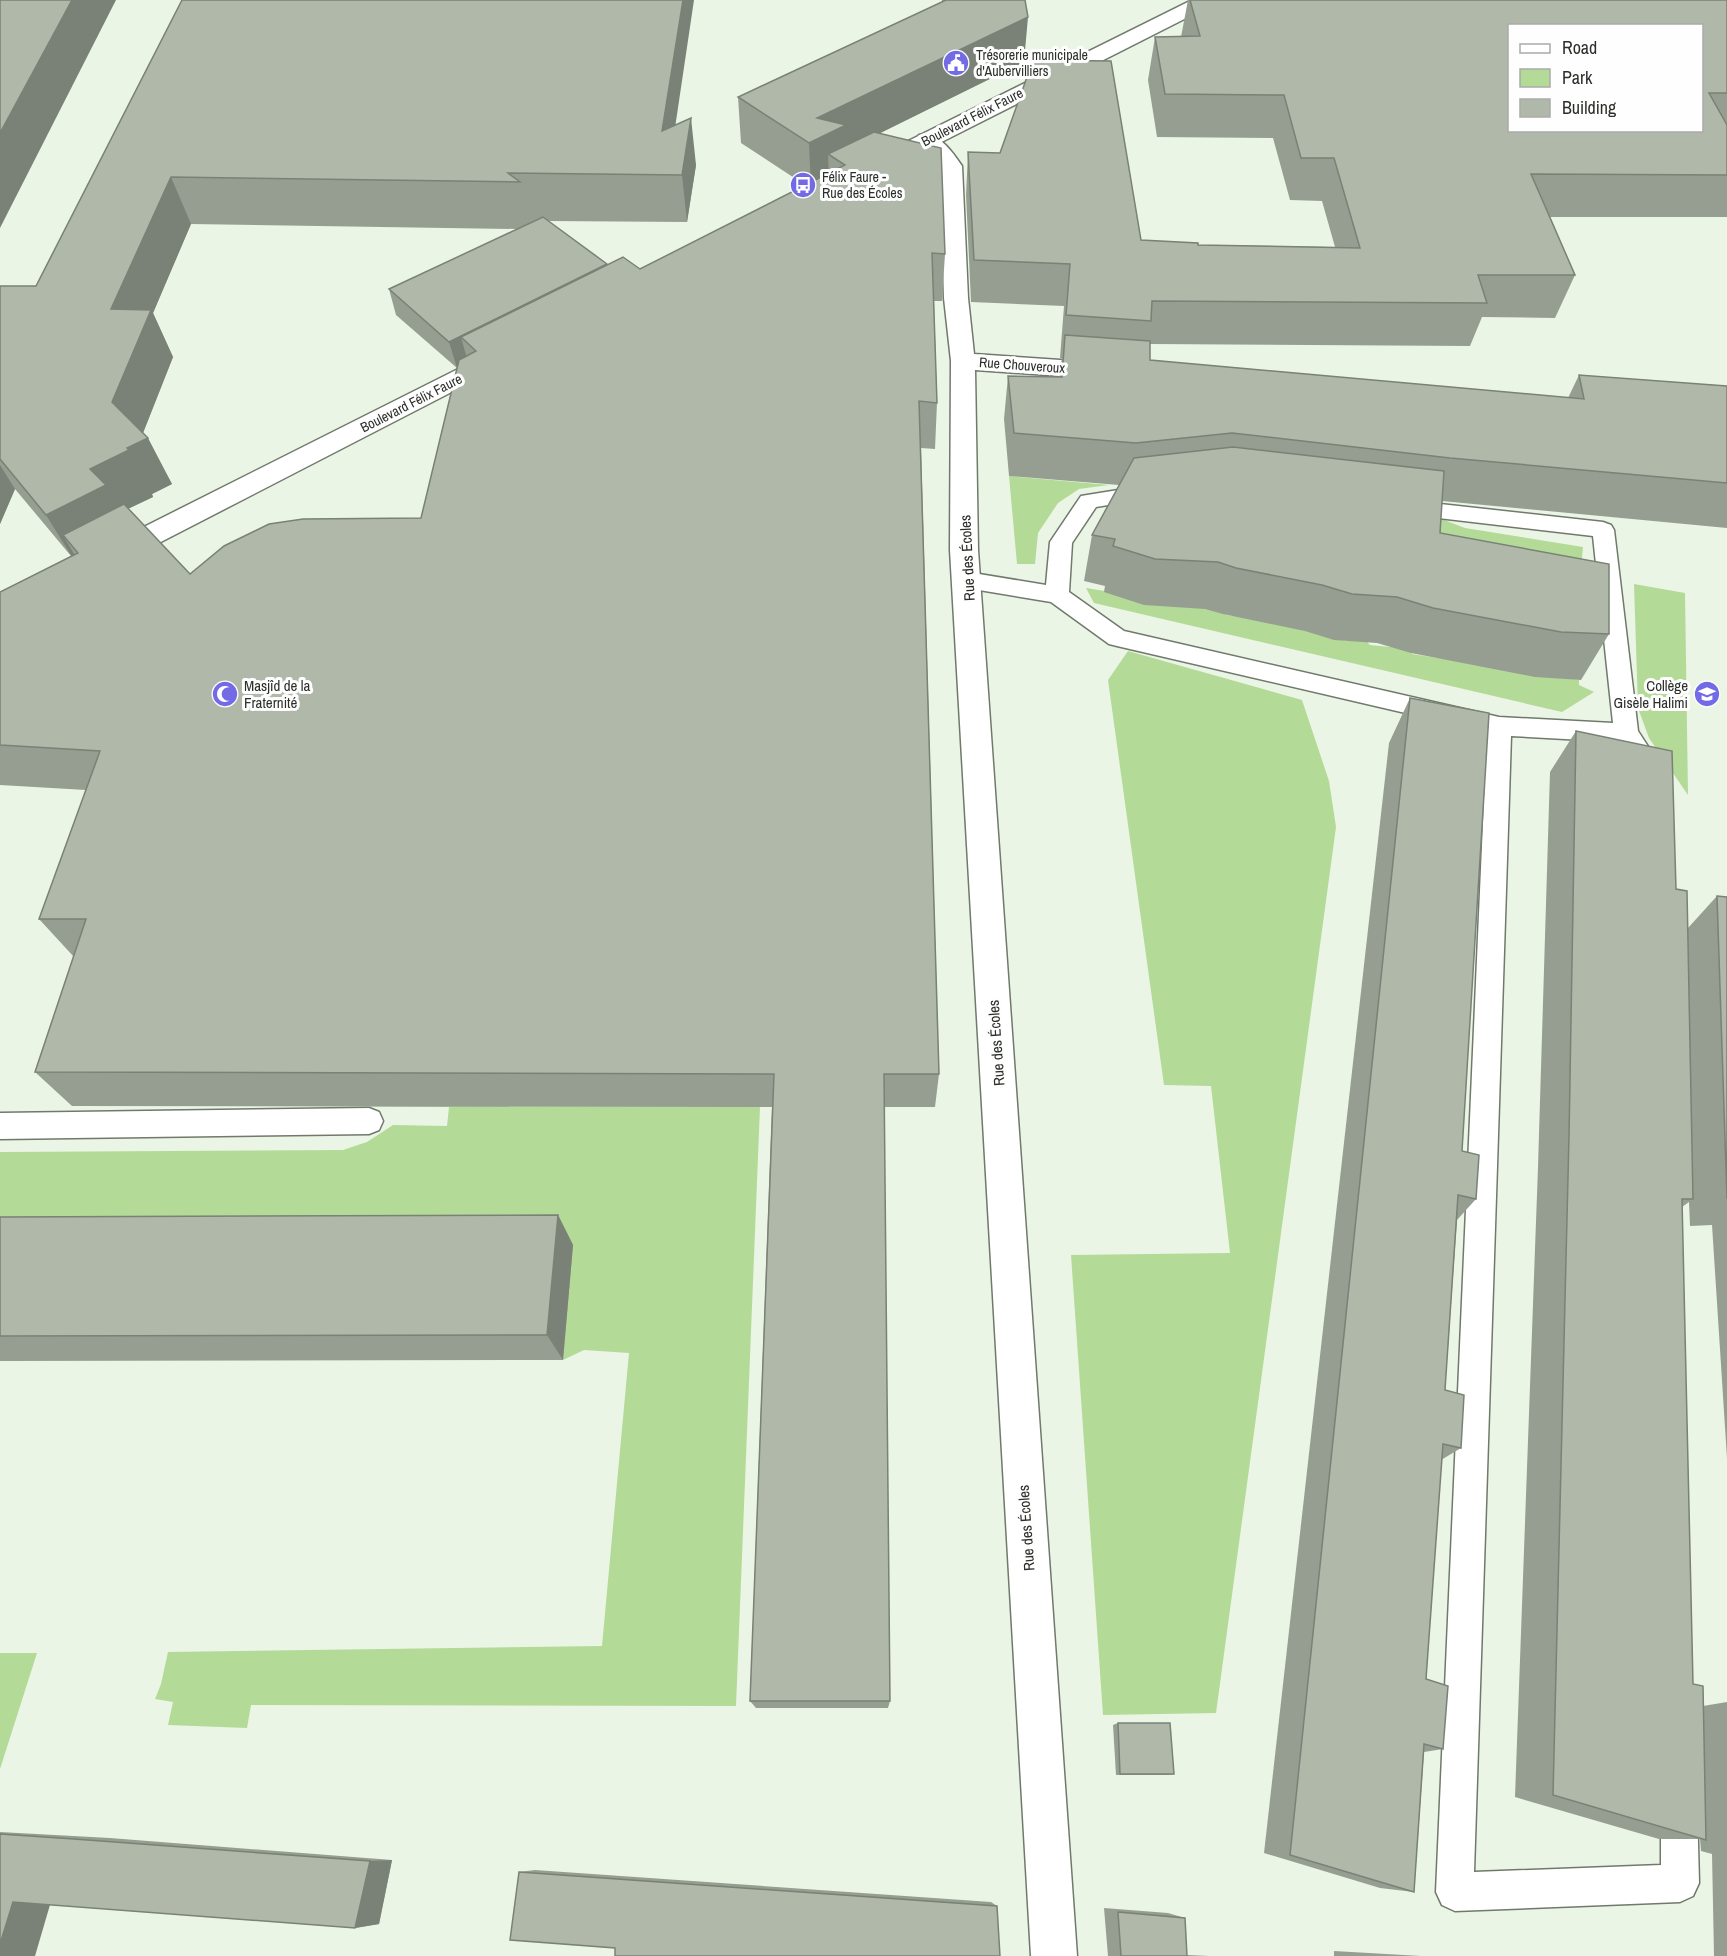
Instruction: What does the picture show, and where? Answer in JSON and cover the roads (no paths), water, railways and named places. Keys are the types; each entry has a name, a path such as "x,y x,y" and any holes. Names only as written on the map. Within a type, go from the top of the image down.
{"street":[{"name":"Boulevard Félix Faure","path":"857,176 1207,0"},
{"name":"Rue des Écoles","path":"927,140 944,155 951,166 957,297 963,361 964,550 1054,1956"},
{"name":"Boulevard Félix Faure","path":"95,564 508,354"},
{"name":"Rue Chouveroux","path":"963,361 1125,372"}],"lane":[{"path":"1057,596 1060,542 1089,501 1167,491"},
{"path":"1383,504 1603,530 1626,733 1668,794"},
{"path":"967,580 1057,596 1117,638 1499,726 1626,733"},
{"path":"1499,726 1455,1892 1680,1883 1679,1776"},
{"path":"0,1126 369,1121"}],"place":[{"name":"Trésorerie municipale d'Aubervilliers","path":"956,63"},
{"name":"Félix Faure - Rue des Écoles","path":"803,185"},
{"name":"Masjîd de la Fraternité","path":"225,694"},
{"name":"Collège Gisèle Halimi","path":"1707,694"}]}
